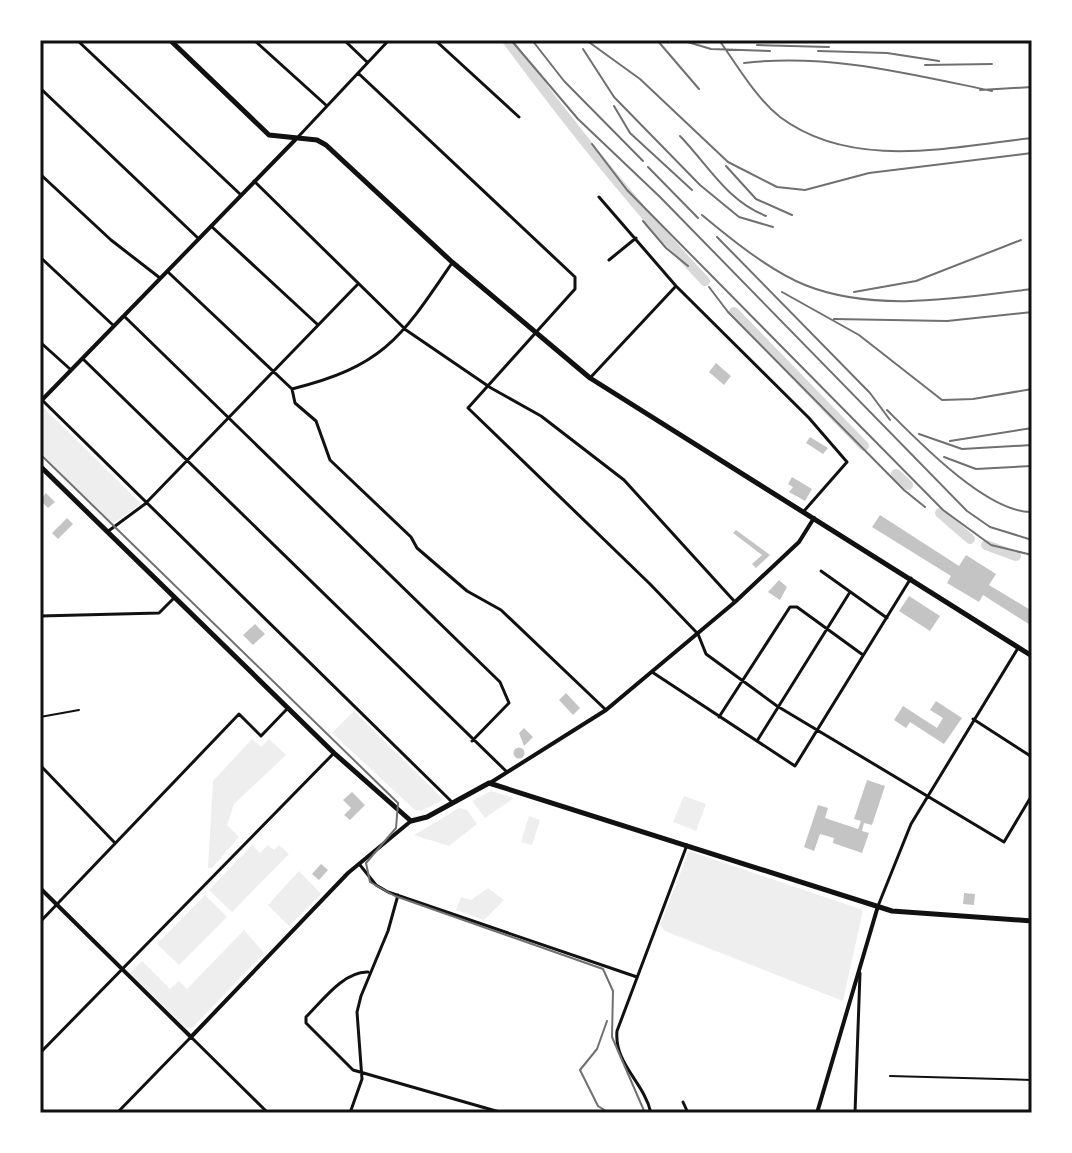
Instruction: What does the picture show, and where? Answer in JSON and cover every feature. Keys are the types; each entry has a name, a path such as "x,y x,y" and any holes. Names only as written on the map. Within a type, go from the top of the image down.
{"main road":[{"path":"170,40 269,135 322,141 452,262 590,378 1032,656"},
{"path":"40,466 334,753 411,821 489,783 909,914 1032,921"}],"street":[{"path":"77,40 241,195"},
{"path":"254,40 327,106"},
{"path":"344,40 367,62"},
{"path":"389,40 41,401 453,803"},
{"path":"435,40 519,117"},
{"path":"358,73 575,277 575,289 468,408 698,634 706,654 746,679 777,706 1004,842 1032,795"},
{"path":"40,88 199,239"},
{"path":"40,174 111,240 160,278"},
{"path":"254,181 406,330 488,386 541,416 614,471 735,602"},
{"path":"599,197 676,286 809,418 847,462 804,511"},
{"path":"211,226 317,325"},
{"path":"609,260 636,238"},
{"path":"40,257 114,326"},
{"path":"292,389 337,378 382,351 406,330 452,262"},
{"path":"167,271 292,389 295,403 316,421 324,450 341,472 411,537 417,548 467,591 501,610 606,710"},
{"path":"107,532 145,504 357,284"},
{"path":"590,378 676,286"},
{"path":"124,316 500,682 509,703 472,741"},
{"path":"40,342 71,370"},
{"path":"83,359 508,773"},
{"path":"489,783 606,710 735,602 799,542 814,518"},
{"path":"821,571 887,618"},
{"path":"650,671 795,766 911,578"},
{"path":"757,742 850,592"},
{"path":"40,616 159,613 174,598"},
{"path":"719,717 790,607 797,607 863,655"},
{"path":"817,1113 878,906 911,824 1018,648"},
{"path":"40,922 239,714 261,736 288,708"},
{"path":"973,719 1032,757"},
{"path":"40,1053 334,753"},
{"path":"40,765 115,843"},
{"path":"117,1113 348,873 411,821"},
{"path":"651,1113 645,1093 620,1058 616,1045 617,1031 687,845"},
{"path":"360,865 376,885 398,895 637,977"},
{"path":"40,888 268,1113"},
{"path":"350,1113 362,1073 357,1012 368,972 388,931 398,895"},
{"path":"855,1113 860,963"},
{"path":"368,972 357,972 344,981 306,1017 306,1023 353,1070 503,1113"},
{"path":"683,1102 688,1113"},
{"path":"40,1110 48,1113"}],"lane":[{"path":"40,717 79,710"},
{"path":"890,1076 1032,1080"}],"shaded area":[{"path":"44,408 141,504 112,524 40,452 40,412"},
{"path":"354,711 443,800 421,811 415,810 332,733"},
{"path":"252,739 261,747 269,739 286,755 234,804 227,825 239,837 212,868 208,868 213,781"},
{"path":"491,791 514,798 485,818 472,801"},
{"path":"684,796 706,804 696,831 673,822"},
{"path":"459,808 467,810 477,824 449,846 414,835"},
{"path":"529,816 540,820 532,845 521,842"},
{"path":"252,845 260,853 268,845 274,850 279,845 289,854 232,912 209,890"},
{"path":"689,851 863,910 843,1001 665,931 660,925"},
{"path":"299,871 321,894 289,926 268,905"},
{"path":"488,888 504,900 484,920 456,910 461,897 471,900"},
{"path":"205,895 227,917 179,965 157,944"},
{"path":"244,930 264,953 192,1028 186,1028 130,973 142,961 170,989 179,981 187,989"}],"building":[{"path":"716,363 731,376 724,385 709,372"},
{"path":"810,437 828,448 823,454 806,443"},
{"path":"792,477 812,489 805,501 789,492 793,487 788,484"},
{"path":"46,493 55,502 48,508 40,500"},
{"path":"880,515 959,566 966,555 996,574 989,585 1032,611 1032,626 983,595 979,602 947,583 951,576 872,527"},
{"path":"67,518 73,524 58,539 52,533"},
{"path":"736,530 770,555 756,568 752,564 762,555 733,533"},
{"path":"779,580 787,587 780,600 768,592"},
{"path":"909,596 940,616 930,631 899,611"},
{"path":"255,624 265,634 253,645 243,635"},
{"path":"566,693 580,708 573,715 559,700"},
{"path":"936,701 962,718 944,744 910,722 906,728 894,720 903,706 937,728 943,718 930,710"},
{"path":"524,728 533,737 524,746 519,733"},
{"path":"519,747 525,753 519,759 513,753"},
{"path":"867,780 885,786 872,825 864,823 862,831 869,833 862,853 833,843 834,838 820,834 814,851 804,847 818,805 828,808 825,818 858,829 861,821 854,819"},
{"path":"352,792 365,805 350,820 344,815 351,808 343,800"},
{"path":"321,864 328,870 319,880 312,874"},
{"path":"964,893 975,894 974,905 963,904"}],"waterway":[{"path":"507,40 602,164 705,281"},
{"path":"734,312 864,446"},
{"path":"896,474 908,485"},
{"path":"940,513 970,539"},
{"path":"986,545 1016,556"}],"tram line":[{"path":"40,454 398,803 396,828 366,863 370,882 395,896 603,969 613,991 612,1037 645,1113"},
{"path":"607,1021 597,1049 580,1070 598,1106 609,1113"}],"railway":[{"path":"511,40 578,119 660,197 967,511 990,527 1032,540"},
{"path":"532,40 564,81 643,161"},
{"path":"586,40 640,79 728,162 777,187 805,190 869,173 1032,153"},
{"path":"657,40 699,89"},
{"path":"681,40 711,49 770,51"},
{"path":"719,40 754,90 780,117 808,134 838,144 870,150 936,150 1032,138"},
{"path":"757,45 829,47"},
{"path":"583,49 614,97 700,185 739,217 773,227"},
{"path":"818,51 887,53 939,61"},
{"path":"744,63 838,63 992,91"},
{"path":"925,65 992,64"},
{"path":"980,90 1032,87"},
{"path":"614,106 630,133 692,190"},
{"path":"680,136 729,192 766,216"},
{"path":"592,144 627,190 943,510 991,545 1032,555"},
{"path":"726,166 756,199 792,215"},
{"path":"648,167 698,218"},
{"path":"702,215 764,263 805,285 832,294 860,299 917,301 1032,289"},
{"path":"643,221 666,248 688,266"},
{"path":"717,237 870,393 890,420"},
{"path":"854,292 916,281 1021,240"},
{"path":"709,287 728,312 904,490 925,507"},
{"path":"782,292 859,335 942,400 973,399 1032,389"},
{"path":"834,319 947,321 1032,312"},
{"path":"887,410 954,473 975,488 995,501 1032,512"},
{"path":"950,441 1032,428"},
{"path":"919,434 962,449 1032,445"},
{"path":"944,457 976,469 1032,466"}]}
